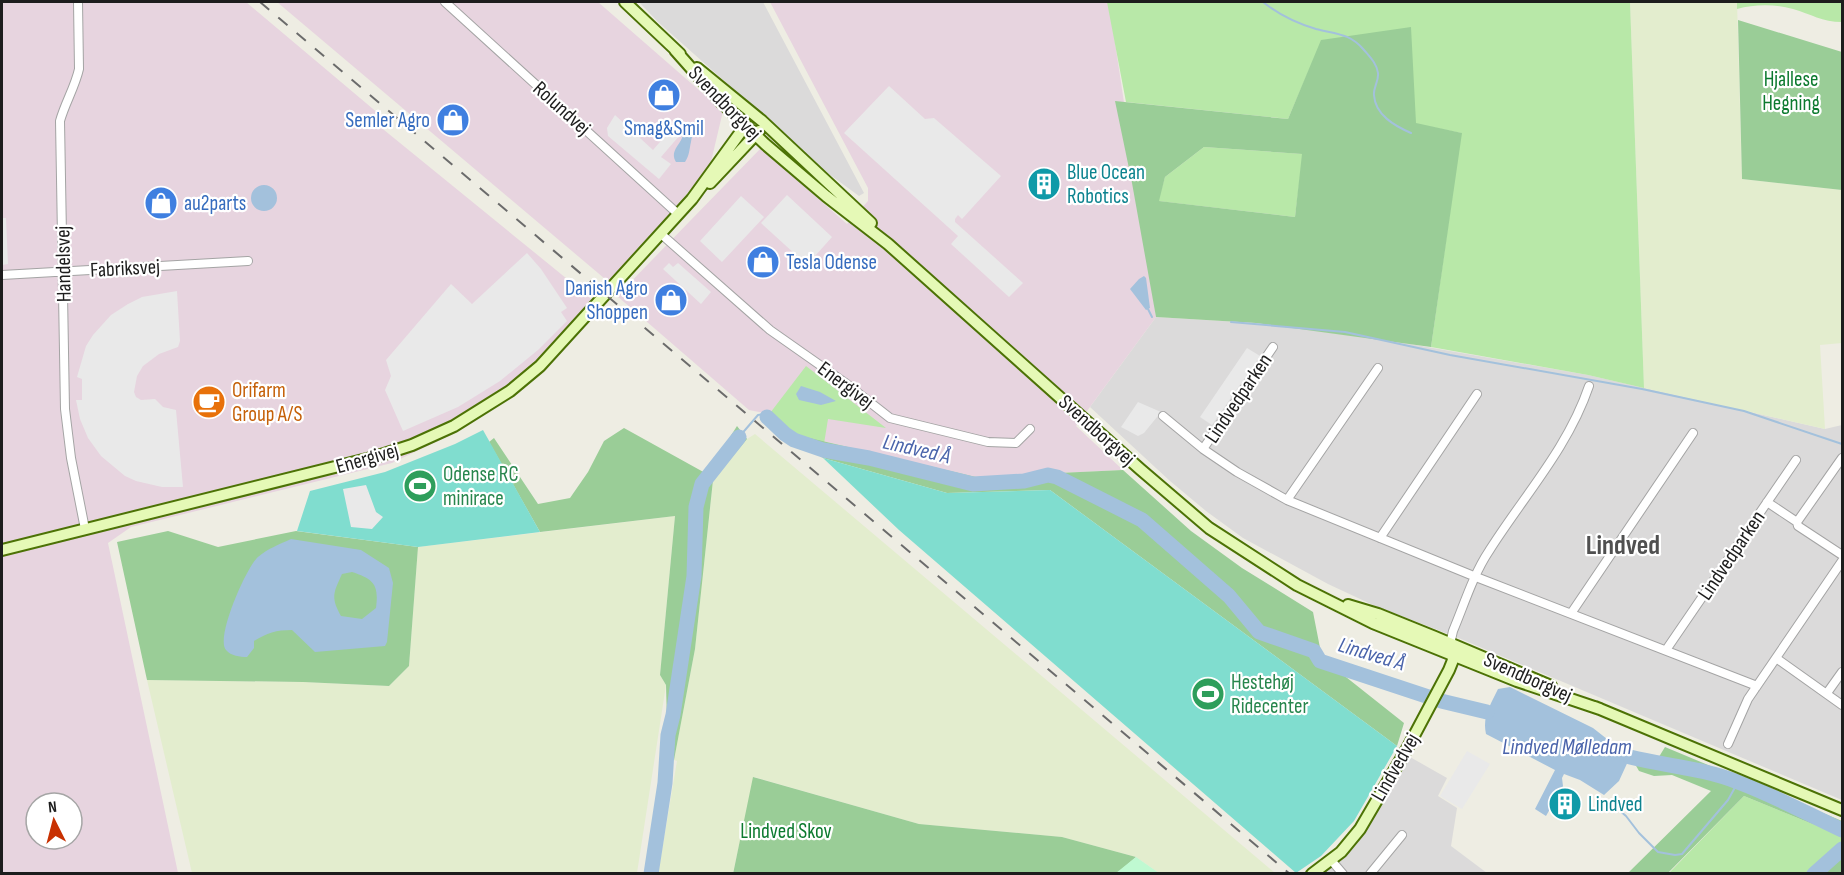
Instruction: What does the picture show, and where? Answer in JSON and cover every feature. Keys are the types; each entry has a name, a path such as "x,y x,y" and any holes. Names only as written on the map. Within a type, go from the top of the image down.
{"main road":[{"name":"Svendborgvej","path":"618,2 641,18"},
{"name":"Svendborgvej","path":"626,2 826,196 888,244 1140,470 1209,528 1280,575 1319,597 1374,623 1520,671 1600,709 1842,810"},
{"name":"Svendborgvej","path":"675,50 745,126 759,129 870,222 888,244"},
{"name":"Energivej","path":"692,199 745,126"},
{"name":"Energivej","path":"2,550 375,457 412,445 454,426 510,391 540,366 678,214 716,177 759,129"},
{"name":"Lindvedvej","path":"1312,873 1341,852 1360,829 1449,670 1451,650"}],"street":[{"name":"Handelsvej","path":"78,2 79,69 77,80 64,105 60,121 65,409 71,458 86,529"},
{"name":"Rolundvej","path":"445,2 678,214"},
{"name":"Energivej","path":"661,234 770,330 891,418 988,442 1016,444 1030,429"},
{"name":"Fabriksvej","path":"2,275 248,261"},
{"name":"Lindvedparken","path":"1203,449 1273,347"},
{"path":"1287,500 1378,368"},
{"path":"1451,650 1452,634 1487,553 1565,440 1580,412 1589,386"},
{"path":"1380,538 1477,394"},
{"name":"Lindvedparken","path":"1163,416 1203,449 1245,477 1287,500 1476,577 1572,612 1757,686"},
{"path":"1572,612 1693,434"},
{"path":"1797,522 1842,458"},
{"name":"Lindvedparken","path":"1666,650 1796,460"},
{"path":"1767,502 1842,555"},
{"path":"1728,744 1748,699 1842,561"},
{"path":"1776,658 1842,705"},
{"path":"1827,693 1842,672"},
{"path":"1370,873 1402,836"},
{"path":"1331,860 1343,873"}],"shaded area":[{"path":"2,2 246,2 379,114 373,121 601,309 520,390 450,435 392,463 131,527 108,543 178,873 2,874"},
{"path":"277,2 598,2 723,111 710,166 611,284"},
{"path":"639,2 763,2 864,193 859,196 829,174 658,22"},
{"path":"770,2 1109,2 1156,317 1076,426 1123,470 976,477 801,436 769,414 749,410 617,296 761,148 847,224 868,201 868,188"},
{"path":"889,86 925,119 934,118 1001,176 962,219 958,215 955,222 1023,283 1009,297 951,244 958,236 844,133"},
{"path":"615,115 653,150 679,120 680,135 661,157 671,164 659,179 608,136 607,128"},
{"path":"787,195 832,237 807,265 761,223"},
{"path":"741,196 764,217 722,262 700,241"},
{"path":"2,218 6,218 8,264 2,265"},
{"path":"527,253 541,269 567,308 561,312 567,321 538,350 500,381 458,407 403,431 385,390 391,376 386,360 451,284 472,304"},
{"path":"669,263 673,267 678,263 711,292 701,304 663,269"},
{"path":"177,291 180,341 178,347 159,354 143,366 137,376 134,392 141,400 155,399 163,407 176,410 183,487 162,487 125,476 101,456 88,438 80,419 76,400 82,400 82,379 77,377 86,346 111,315 142,297"},
{"path":"1156,317 1256,323 1393,341 1588,375 1825,429 1842,425 1842,800 1461,639 1373,605 1328,584 1243,538 1170,481 1090,407"},
{"path":"1247,348 1260,356 1212,425 1200,417"},
{"path":"1138,402 1161,412 1144,433 1138,436 1121,427"},
{"name":"Odense RC minirace","path":"483,430 540,532 418,547 297,531 310,491 385,472 455,444"},
{"name":"Hestehøj Ridecenter","path":"823,458 947,493 1050,490 1397,746 1354,821 1321,856 1296,873 899,530"},
{"path":"366,485 376,512 383,517 372,529 351,527 343,489"},
{"path":"1467,751 1490,764 1462,809 1440,796"},
{"path":"1410,757 1447,778 1438,796 1457,808 1451,846 1487,873 1321,874 1356,845"}],"green space":[{"path":"1107,2 1630,2 1644,388 1588,375 1431,347 1461,133 1416,124 1322,40 1288,119 1126,102"},
{"path":"1630,2 1737,2 1742,179 1842,190 1842,343 1820,345 1825,429 1644,388"},
{"path":"1737,2 1842,2 1842,22 1822,19 1793,9 1772,5 1737,9"},
{"name":"Hjallese Hegning","path":"1738,20 1842,52 1842,190 1742,179"},
{"path":"1411,27 1416,123 1462,133 1431,347 1256,323 1156,317 1115,101 1288,119 1321,40","holes":["1204,147 1302,154 1295,217 1159,201 1165,177"]},
{"path":"1204,147 1303,154 1295,217 1158,201 1165,177"},
{"path":"806,366 886,428 828,419 823,450 799,441 781,430 767,417"},
{"path":"737,426 747,439 713,480 695,649 674,760 668,758 666,685 660,675 675,516 540,532 489,442 494,438 538,504 570,498 588,472 604,441 624,428 707,474"},
{"path":"755,434 1275,873 1159,873 1136,857 1062,837 919,824 754,777 733,873 658,874 677,761 674,760 695,649 713,480 747,439"},
{"path":"801,436 976,477 1123,470 1191,531 1242,568 1313,612 1322,658 1404,723 1397,746 1050,490 947,493 823,458"},
{"path":"675,516 660,675 666,685 637,873 192,873 147,680 303,682 389,686 409,666 418,547"},
{"path":"168,531 218,547 296,531 418,547 409,666 389,686 303,682 147,680 117,542"},
{"path":"1665,747 1842,821 1842,836 1744,796 1668,873 1628,873 1711,791 1672,775 1654,776 1639,771 1635,764 1639,760 1654,765"},
{"name":"Lindved Skov","path":"753,777 919,824 1062,837 1136,857 1116,874 733,874"},
{"path":"1744,796 1842,836 1842,842 1805,873 1668,874"},
{"path":"1842,842 1842,873 1805,873"},
{"path":"1136,857 1159,873 1116,873"}],"water":[{"path":"694,122 688,157 685,162 676,162 675,150 688,123"},
{"path":"264,185 273,189 277,198 273,207 264,211 255,207 251,198 255,189"},
{"path":"1144,276 1150,308 1146,310 1130,289"},
{"path":"801,386 820,392 836,401 821,405 799,400 796,394"},
{"path":"291,539 361,550 389,568 393,583 385,646 315,652 292,630 272,632 254,641 254,648 247,657 233,655 226,650 224,643 228,618 240,587 253,563 269,549","holes":["352,572 370,580 376,588 376,608 362,619 341,616 334,599 342,574"]},
{"name":"Lindved Mølledam","path":"1510,687 1593,728 1630,757 1619,781 1604,795 1580,780 1564,774 1563,786 1546,816 1535,809 1555,770 1486,734 1486,716 1498,689"}],"waterway":[{"path":"1263,2 1294,21 1342,35 1359,44 1373,61 1378,73 1374,92 1378,108 1387,119 1411,133"},
{"path":"1148,309 1152,317"},
{"path":"1231,322 1345,332 1450,355 1642,389 1744,411 1842,444"},
{"name":"Lindved Å","path":"739,437 758,415 764,414 767,417"},
{"name":"Lindved Å","path":"767,417 794,440 823,450 869,458 973,484 1024,481 1048,475 1057,477 1142,520 1229,596 1259,632 1314,651 1320,661 1441,701 1487,712"},
{"name":"Lindved Å","path":"651,874 665,783 668,735 694,576 696,507 702,484 739,437"},
{"name":"Lindved Å","path":"1630,757 1725,777 1842,830"},
{"path":"1613,805 1658,852 1682,854 1728,800 1738,782"},
{"path":"1814,874 1842,849"}],"railway":[{"path":"260,2 1290,874"}],"place":[{"name":"Smag&Smil","path":"664,95"},
{"name":"Semler Agro","path":"453,120"},
{"name":"Blue Ocean Robotics","path":"1044,184"},
{"name":"au2parts","path":"161,203"},
{"name":"Tesla Odense","path":"763,262"},
{"name":"Danish Agro Shoppen","path":"671,300"},
{"name":"Orifarm Group A/S","path":"209,402"},
{"name":"Odense RC minirace","path":"420,486"},
{"name":"Hestehøj Ridecenter","path":"1208,694"},
{"name":"Lindved","path":"1565,804"}],"district":[{"name":"Lindved","path":"1623,545"}]}
